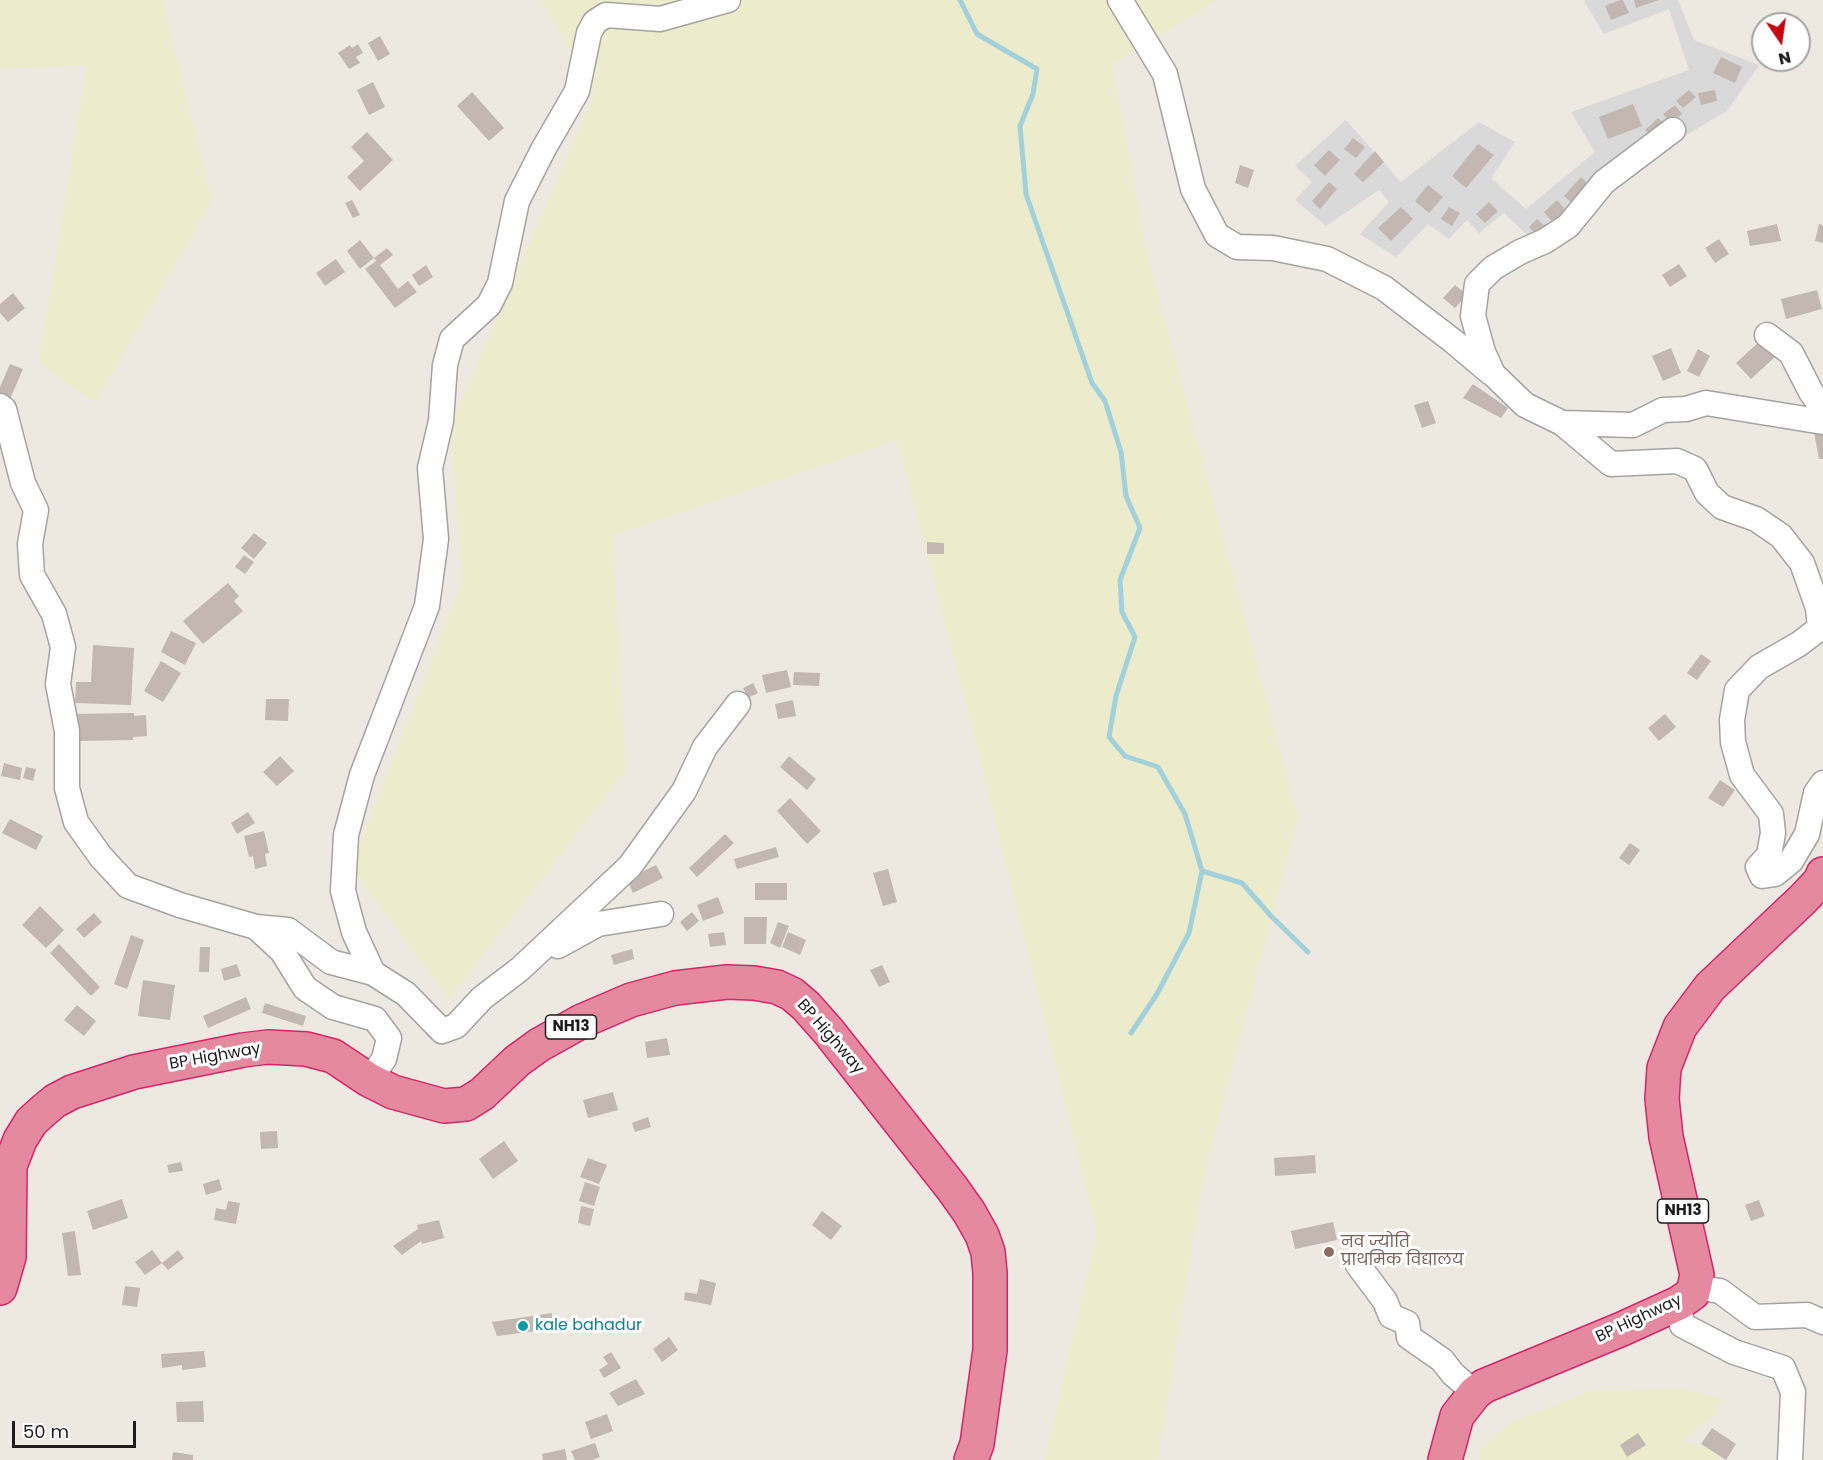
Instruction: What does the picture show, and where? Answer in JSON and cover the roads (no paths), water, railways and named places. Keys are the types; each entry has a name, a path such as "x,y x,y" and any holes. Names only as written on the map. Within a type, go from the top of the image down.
{"highway":[{"name":"BP Highway","path":"1445,1460 1457,1416 1475,1393 1484,1386 1622,1329 1687,1295 1697,1275 1666,1137 1662,1099 1664,1068 1680,1027 1710,987 1803,899 1820,881 1823,874"},
{"name":"BP Highway","path":"0,1288 9,1257 10,1166 20,1140 31,1122 55,1101 72,1092 134,1072 268,1047 306,1049 333,1056 369,1080 393,1092 444,1106 466,1104 482,1094 539,1044 582,1021 631,1000 675,988 727,982 766,985 792,994 829,1032 964,1204 982,1235 988,1252 990,1273 990,1350 977,1444 971,1460"}],"street":[{"path":"373,973 354,933 343,891 346,835 362,775 427,606 436,539 430,468 441,421 445,365 452,339 489,305 500,284 517,201 577,91 589,33 595,22 606,15 660,19 728,0"},
{"path":"1120,0 1165,74 1193,189 1217,235 1237,247 1273,248 1328,259 1384,288 1493,374 1525,405 1562,423 1611,464 1677,461 1695,469 1707,492 1722,507 1756,519 1781,536 1802,563 1818,608 1820,628 1799,644 1759,667 1737,690 1732,720 1733,742 1742,775 1770,814 1773,833 1769,855 1758,867 1762,876 1774,874 1791,861 1807,834 1816,793 1823,783"},
{"path":"1493,374 1483,352 1473,316 1477,284 1493,268 1545,241 1568,226 1604,182 1673,130"},
{"path":"1767,334 1791,353 1811,392 1823,409"},
{"path":"1562,423 1633,425 1663,410 1686,409 1706,402 1823,422"},
{"path":"0,406 4,410 23,483 36,510 30,544 33,575 54,614 63,647 58,684 67,731 67,788 76,822 102,857 128,886 180,905 256,927 288,930 331,962 373,973 406,994 442,1031 456,1026 482,999 520,969 630,866 684,791 705,747 738,704"},
{"path":"482,999 514,980 562,943 598,924 661,914"},
{"path":"256,927 282,951 305,988 333,1007 375,1018 389,1038 384,1059 369,1080"},
{"path":"1358,1265 1385,1301 1391,1316 1407,1323 1408,1337 1442,1360 1475,1393"},
{"path":"1790,1460 1794,1392 1783,1368 1734,1352 1682,1325 1687,1295 1720,1291 1755,1317 1807,1315 1823,1322"}],"waterway":[{"path":"960,0 977,34 1037,69 1033,94 1020,126 1026,194 1092,383 1105,401 1121,452 1126,496 1140,528 1120,580 1122,612 1135,637 1116,696 1109,737 1125,756 1158,767 1185,814 1202,871 1189,933 1157,994 1131,1033"},
{"path":"1202,871 1242,883 1271,916 1308,952"}],"place":[{"name":"नव ज्योति प्राथमिक विद्यालय","path":"1329,1252"},
{"name":"kale bahadur","path":"523,1326"}]}
